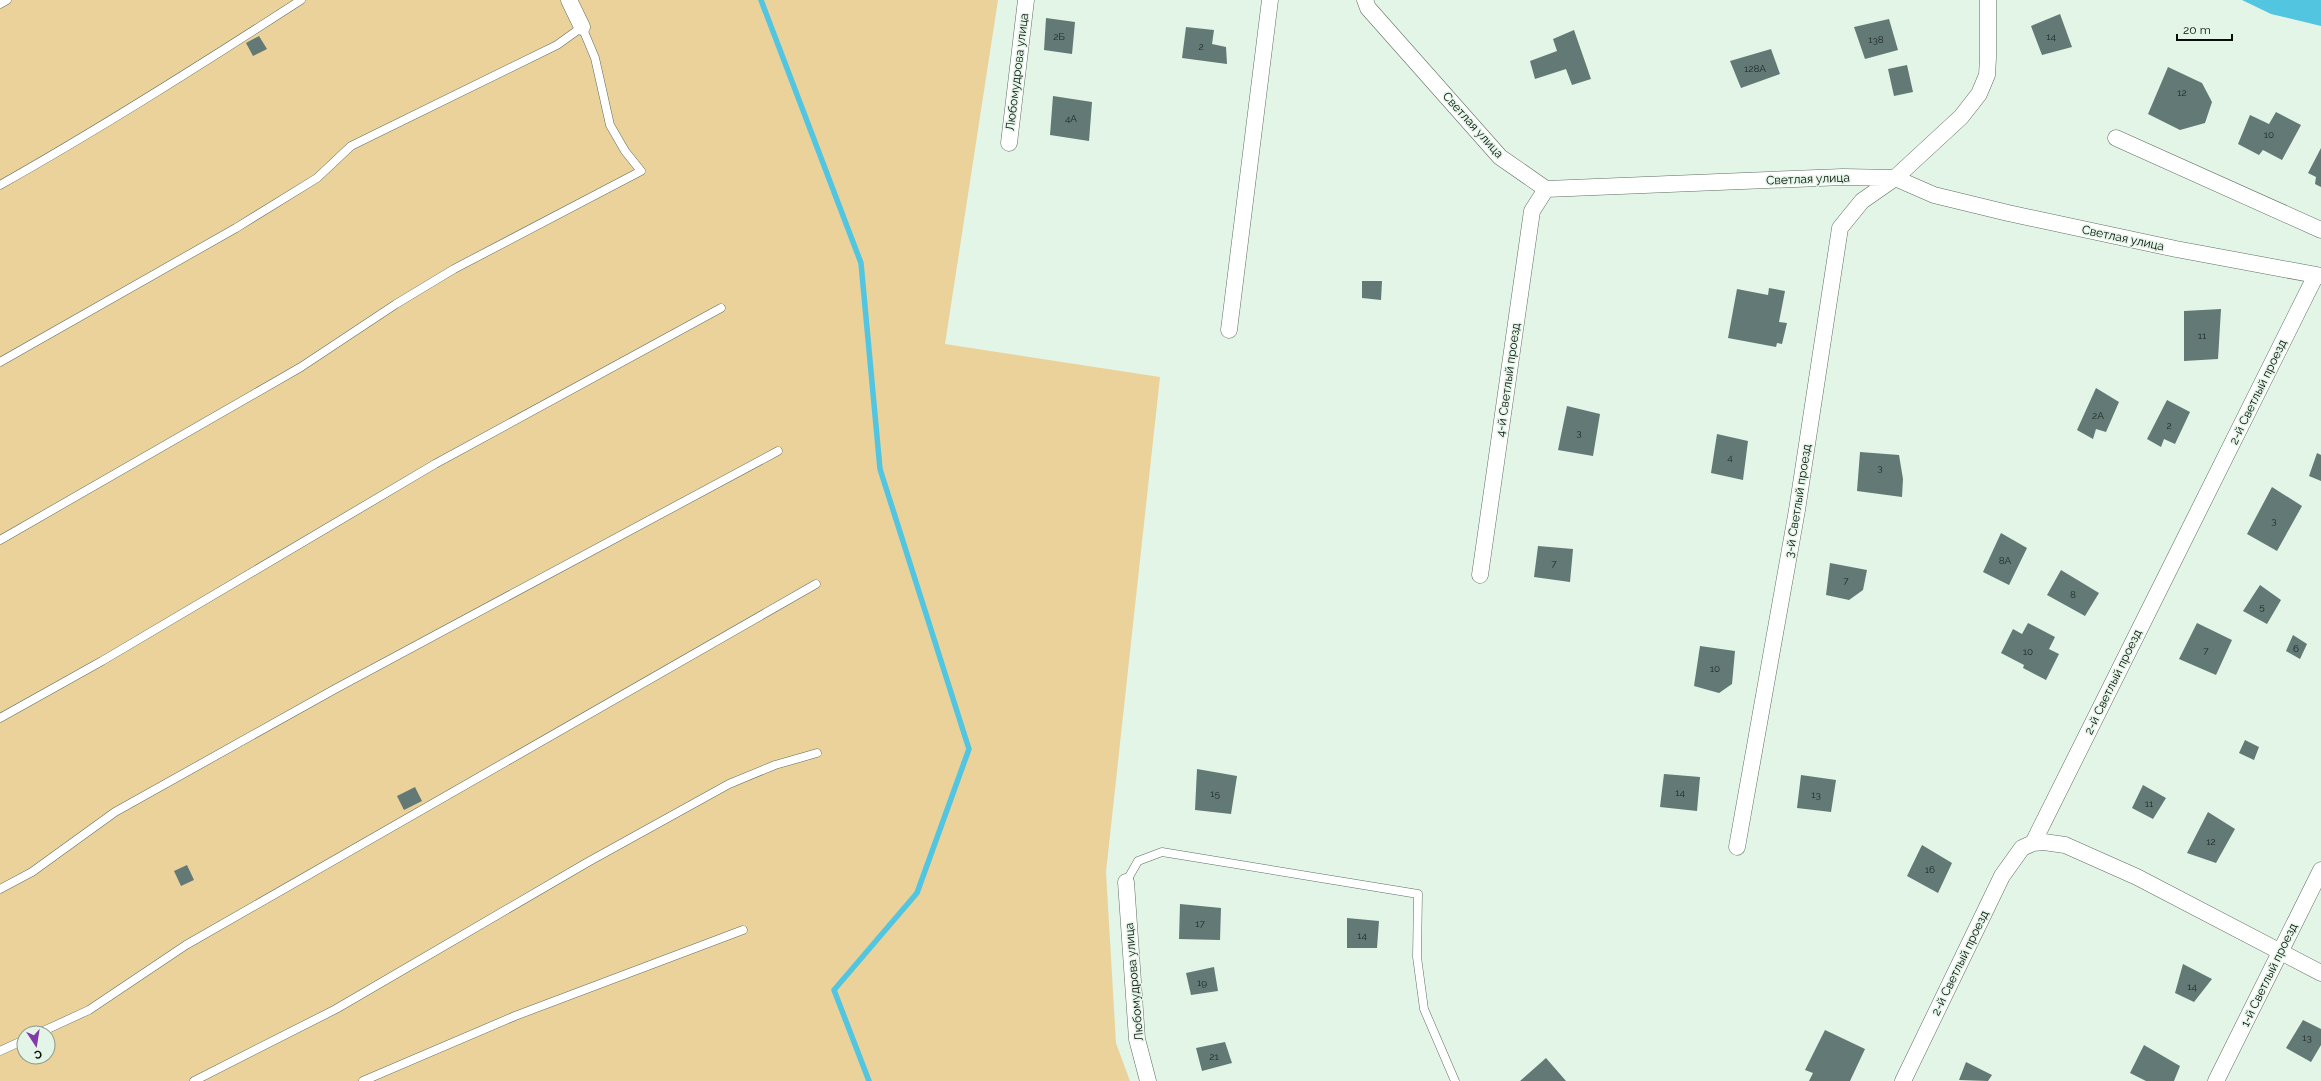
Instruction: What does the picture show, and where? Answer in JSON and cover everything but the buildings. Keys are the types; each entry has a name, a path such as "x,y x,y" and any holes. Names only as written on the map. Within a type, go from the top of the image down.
{"street":[{"path":"569,0 582,27"},
{"name":"Любомудрова улица","path":"1009,143 1026,0"},
{"path":"1229,330 1270,0"},
{"name":"Светлая улица","path":"1365,0 1368,8 1500,157 1546,189 1843,177 1896,178 1934,195 2008,213 2176,249 2318,275"},
{"name":"3-й Светлый проезд","path":"1737,847 1797,510 1840,228 1862,200 1896,178 1961,117 1979,94 1986,75 1988,58 1988,0"},
{"path":"2116,138 2321,230"},
{"name":"4-й Светлый проезд","path":"1480,576 1532,211 1546,189"},
{"name":"2-й Светлый проезд","path":"1903,1081 2002,876 2022,848 2033,843 2318,275"},
{"path":"2033,843 2044,842 2064,845 2090,855 2321,973"},
{"name":"1-й Светлый проезд","path":"2216,1081 2321,870"},
{"name":"Любомудрова улица","path":"1126,882 1137,1039 1148,1081"}],"lane":[{"path":"0,4 7,0"},
{"path":"0,185 81,139 193,70 301,0"},
{"path":"0,362 236,228 310,182 351,146 557,45 582,27 595,58 610,125 625,151 641,171 454,269 396,304 301,367 0,540"},
{"path":"0,718 102,661 436,464 721,308"},
{"path":"0,889 32,872 115,812 335,689 778,451"},
{"path":"56,1025 89,1010 186,945 816,584"},
{"path":"194,1081 336,1009 588,862 729,784 775,765 817,752"},
{"path":"1126,882 1138,861 1162,852 1418,894 1417,957 1424,1009 1455,1081"},
{"path":"363,1081 515,1016 742,930"},
{"path":"0,1051 16,1044"}],"shaded area":[{"path":"0,0 998,0 945,344 1160,377 1106,872 1116,1043 1130,1081 0,1081"}],"water":[{"path":"2242,0 2321,0 2321,26 2271,14"}],"waterway":[{"path":"761,0 861,263 880,469 969,749 917,893 834,990 869,1081"}]}
